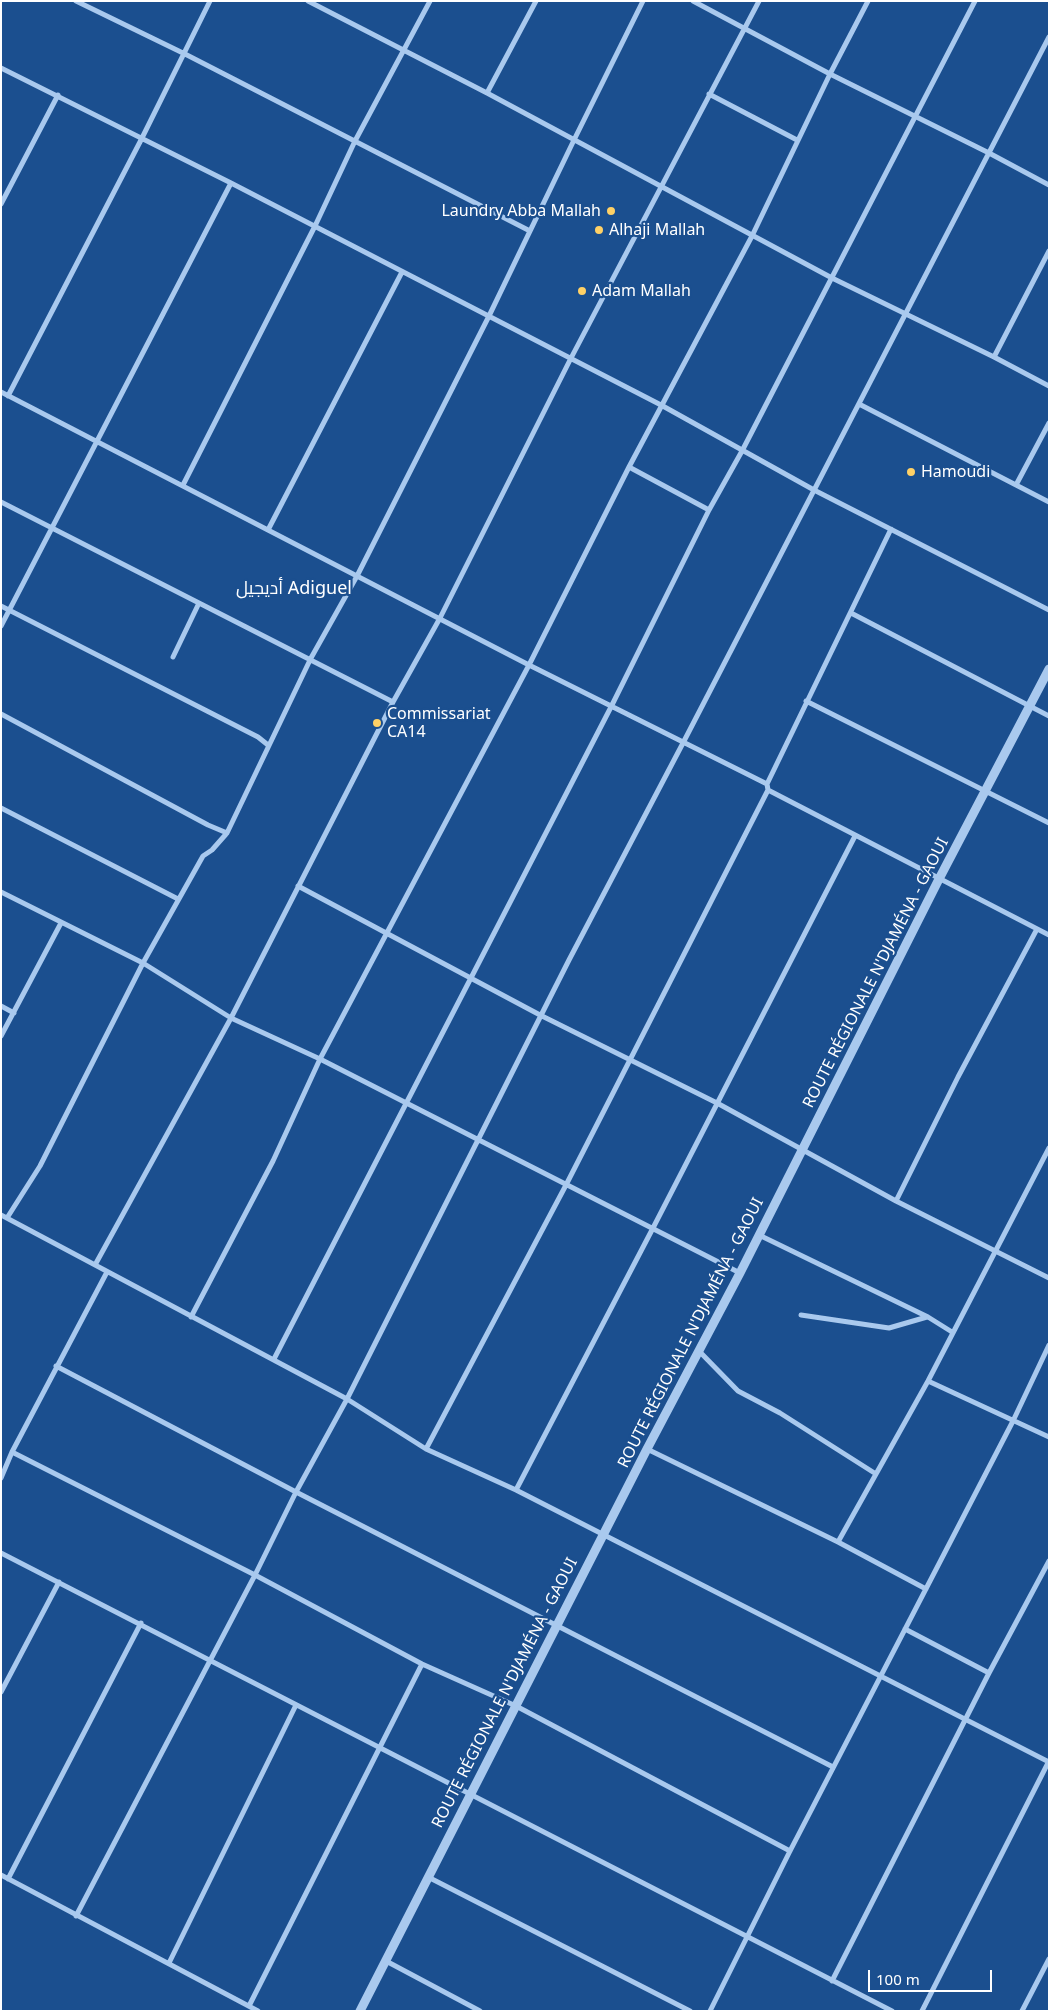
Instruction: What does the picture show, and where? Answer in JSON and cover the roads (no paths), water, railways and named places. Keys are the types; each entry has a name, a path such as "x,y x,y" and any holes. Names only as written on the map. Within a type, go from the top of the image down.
{"street":[{"path":"76,1 184,54 530,231"},
{"path":"8,396 141,140 210,1"},
{"path":"308,1 486,93 832,278 1049,386"},
{"path":"321,8 324,1"},
{"path":"183,485 315,226 355,141 430,1"},
{"path":"486,93 536,1"},
{"path":"643,1 489,316 356,576 311,658 227,833 212,850 203,856 178,899 142,963 40,1166 4,1217 347,1399 426,1449 516,1490 1049,1762 922,2011"},
{"path":"693,1 830,74 1049,185"},
{"path":"95,1265 232,1018 393,702 440,618 570,360 759,1"},
{"path":"191,1317 273,1161 320,1059 529,665 661,405 752,236 797,140 868,1"},
{"path":"274,1359 611,707 709,510 742,451 976,1"},
{"path":"76,1916 211,1661 296,1492 347,1399 540,1015 1049,37"},
{"path":"1,68 58,95 141,140 315,226 570,360 661,405 814,490 1049,610"},
{"path":"709,94 797,140"},
{"path":"1,204 58,95"},
{"path":"1,626 231,183"},
{"path":"994,357 1049,251"},
{"path":"268,530 402,272"},
{"path":"1,392 683,743 855,836 1049,935"},
{"path":"859,404 1049,502"},
{"path":"1016,485 1049,423"},
{"path":"629,467 709,510"},
{"path":"1,502 51,529 311,658 393,702"},
{"path":"426,1449 566,1186 767,787 806,701 851,614 891,529"},
{"path":"173,657 199,603"},
{"path":"1,606 249,733 268,745"},
{"path":"851,614 1049,716"},
{"name":"ROUTE RÉGIONALE N'DJAMÉNA - GAOUI","path":"360,2011 647,1449 740,1273 939,879 1049,669"},
{"path":"806,701 1049,823"},
{"path":"1,714 208,825 227,833"},
{"path":"1,808 178,899"},
{"path":"516,1490 855,836"},
{"path":"298,886 540,1015 717,1104 896,1201 1049,1278"},
{"path":"1,892 142,963 232,1018 320,1059 740,1273"},
{"path":"1,1036 61,923"},
{"path":"896,1201 958,1077 1037,929"},
{"path":"1,1006 14,1013"},
{"path":"838,1542 928,1381 1049,1148"},
{"path":"759,1235 928,1317 952,1332"},
{"path":"1,1478 12,1452 56,1366 107,1272"},
{"path":"801,1314 889,1328 928,1317"},
{"path":"710,2011 790,1851 1013,1421 1049,1345"},
{"path":"698,1351 738,1391 780,1413 876,1474"},
{"path":"56,1366 296,1492 834,1767"},
{"path":"928,1381 1049,1437"},
{"path":"647,1449 838,1542 926,1589"},
{"path":"12,1452 255,1575 422,1664 516,1706 790,1851"},
{"path":"1,1553 892,2011"},
{"path":"832,1981 989,1673 1049,1561"},
{"path":"1,1692 59,1582"},
{"path":"8,1879 140,1623"},
{"path":"905,1629 989,1673"},
{"path":"249,2006 422,1664"},
{"path":"168,1963 296,1705"},
{"path":"1,1875 258,2011"},
{"path":"428,1877 690,2011"},
{"path":"1022,2011 1049,1959"},
{"path":"386,1962 480,2011"}],"place":[{"name":"Laundry Abba Mallah","path":"611,211"},
{"name":"Alhaji Mallah","path":"599,230"},
{"name":"Adam Mallah","path":"582,291"},
{"name":"Hamoudi","path":"911,472"},
{"name":"Commissariat CA14","path":"377,723"}],"district":[{"name":"أديجيل Adiguel","path":"294,589"}]}
